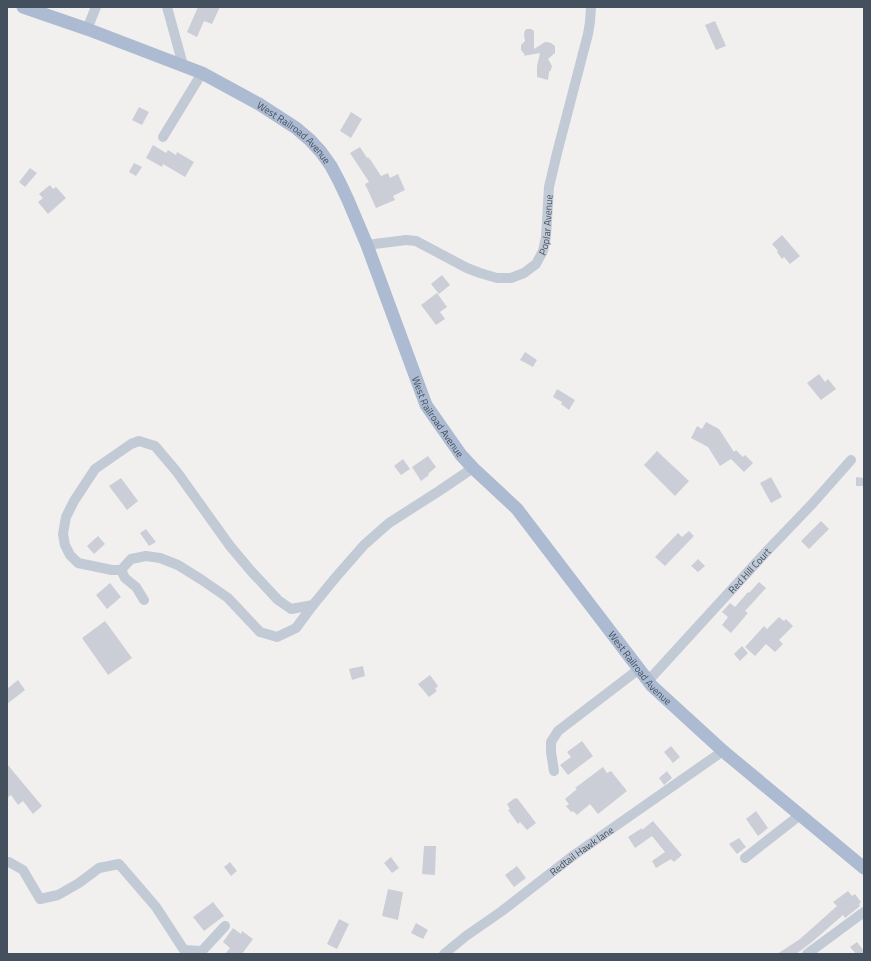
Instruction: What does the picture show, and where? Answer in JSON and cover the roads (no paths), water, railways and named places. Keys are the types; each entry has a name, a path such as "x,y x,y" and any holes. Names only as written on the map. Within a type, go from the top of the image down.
{"main road":[{"name":"West Railroad Avenue","path":"23,7 202,72 259,104 296,128 310,140 321,152 340,181 367,245 426,405 461,456 517,509 652,686 723,751 864,868"}],"street":[{"path":"87,29 96,7"},
{"path":"167,7 183,65"},
{"name":"Poplar Avenue","path":"367,245 406,240 416,241 467,268 497,278 511,278 524,273 536,264 543,251 546,238 550,186 588,34 591,7"},
{"path":"163,137 202,72"},
{"path":"313,605 291,609 278,600 230,546 177,472 155,446 139,441 131,444 95,468 66,517 64,534 65,545 70,555 78,563 112,570 121,570 131,559 146,556 160,558 178,565 228,598 260,632 277,637 296,628 313,605 364,545 389,523 473,468"},
{"name":"Red Hill Court","path":"648,681 851,460"},
{"path":"121,570 125,578 136,587 144,600"},
{"path":"554,771 551,742 558,731 639,669"},
{"name":"Redtail Hawk lane","path":"444,954 574,855 723,751"},
{"path":"745,858 800,815"},
{"path":"7,862 23,870 40,899 58,895 99,868 119,864 156,907 184,950 202,951 225,926"},
{"path":"807,954 864,912"}]}
